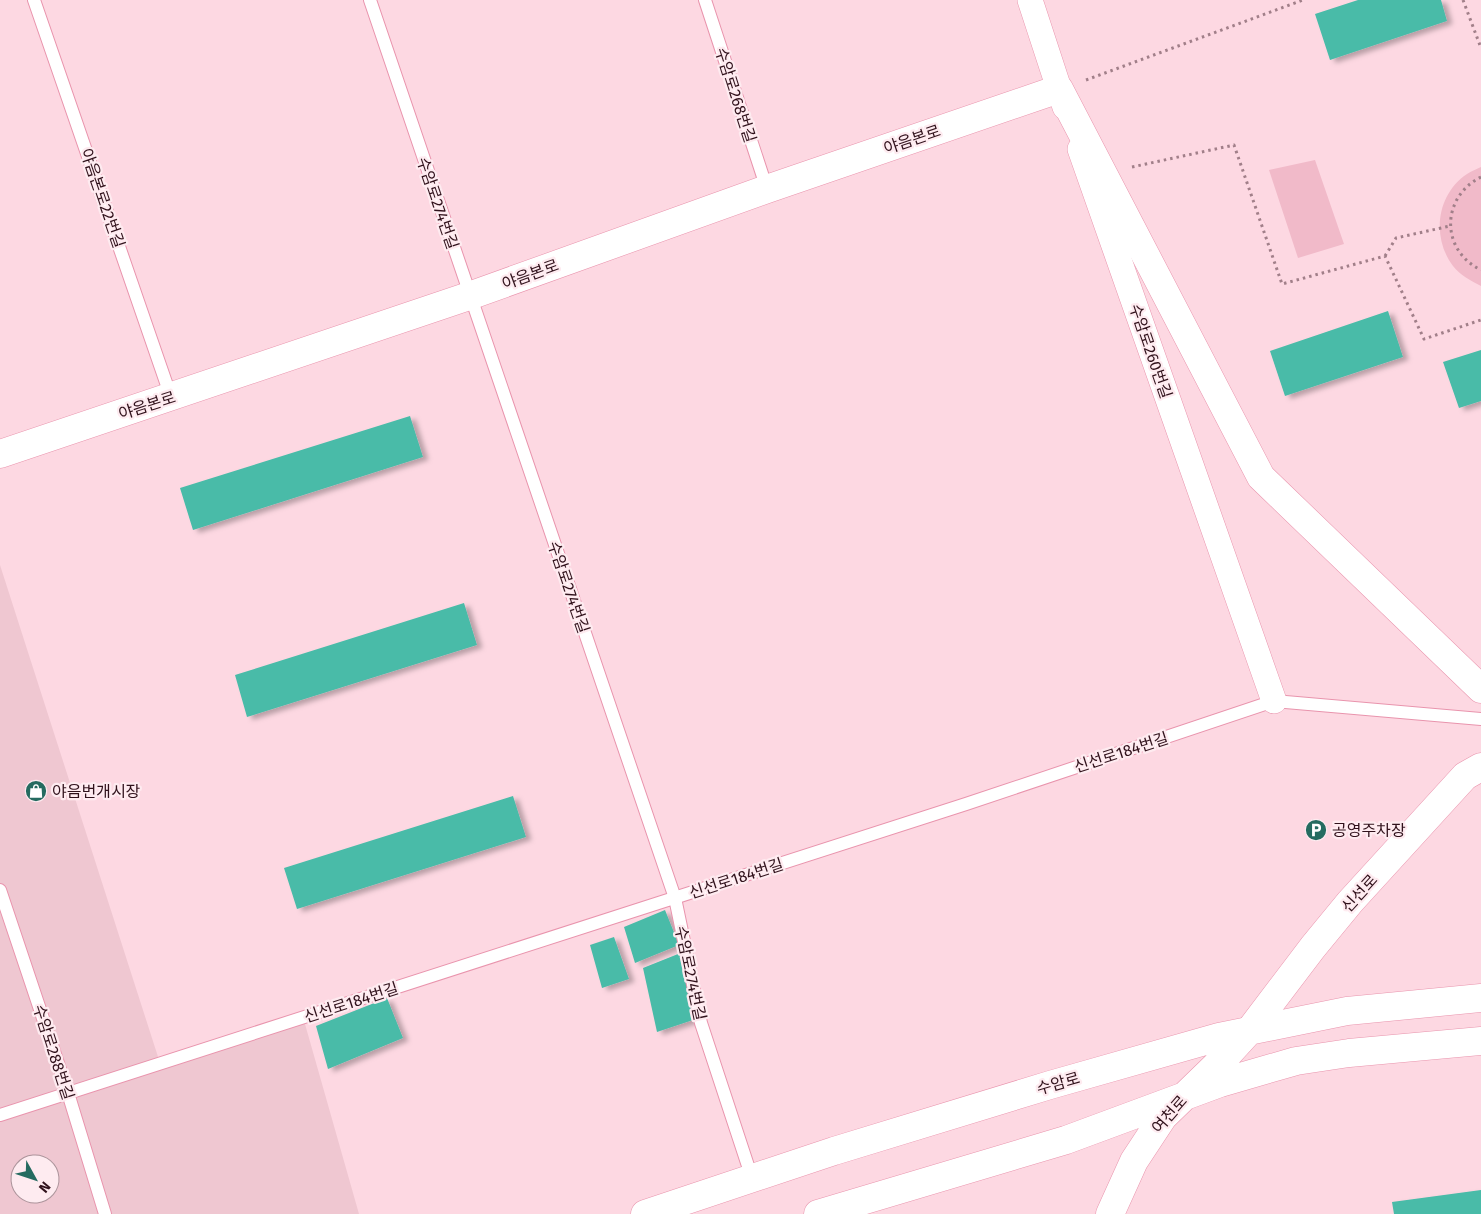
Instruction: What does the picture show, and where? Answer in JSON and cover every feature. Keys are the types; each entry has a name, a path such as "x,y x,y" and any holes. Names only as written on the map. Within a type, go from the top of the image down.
{"street":[{"name":"수암로260번길","path":"1030,0 1059,89 1274,701"},
{"name":"야음본로","path":"0,454 469,296 767,189 1059,89"},
{"path":"1059,89 1261,477 1481,689"},
{"name":"신선로","path":"1250,1030 1350,902 1465,776 1481,767"},
{"name":"수암로","path":"645,1214 834,1151 1050,1085 1219,1037 1347,1011 1481,998"},
{"name":"여천로","path":"1110,1214 1134,1161 1163,1117 1250,1030"},
{"path":"818,1214 1066,1140 1260,1070 1296,1061 1349,1053 1481,1041"}],"lane":[{"name":"야음본로22번길","path":"34,0 171,397"},
{"name":"수암로274번길","path":"370,0 675,898 702,1023 752,1178"},
{"name":"수암로268번길","path":"705,0 767,189"},
{"name":"신선로184번길","path":"0,1115 966,804 1274,701 1481,718"},
{"name":"수암로288번길","path":"0,890 68,1093 105,1214"}],"path":[{"path":"1059,89 1301,0"},
{"path":"1463,0 1481,48"},
{"path":"1103,174 1234,145 1282,284 1385,256 1396,238 1450,226"},
{"path":"1481,177 1463,191 1456,202 1450,226 1455,244 1460,252 1471,264 1481,270"},
{"path":"1385,256 1424,339 1481,320"}],"shaded area":[{"path":"1315,160 1344,244 1298,258 1269,170"},
{"path":"1481,167 1481,286 1462,275 1446,255 1442,242 1440,217 1449,193 1457,183 1467,174"},
{"name":"야음번개시장","path":"0,565 160,1063 303,1017 359,1214 0,1214"}],"building":[{"path":"1358,0 1441,0 1447,21 1330,60 1315,14"},
{"path":"1388,311 1403,357 1285,396 1270,351"},
{"path":"1481,350 1481,401 1459,408 1443,362"},
{"path":"410,416 423,457 193,530 180,488"},
{"path":"464,603 477,645 247,717 235,675"},
{"path":"513,796 526,837 297,909 284,868"},
{"path":"665,910 679,945 635,963 624,927"},
{"path":"614,937 629,979 602,988 590,945"},
{"path":"683,952 696,1019 657,1032 643,968"},
{"path":"387,998 403,1038 328,1069 316,1026"},
{"path":"1481,1190 1481,1214 1394,1214 1392,1202"}],"place":[{"name":"야음번개시장","path":"36,791"},
{"name":"공영주차장","path":"1316,830"}]}
